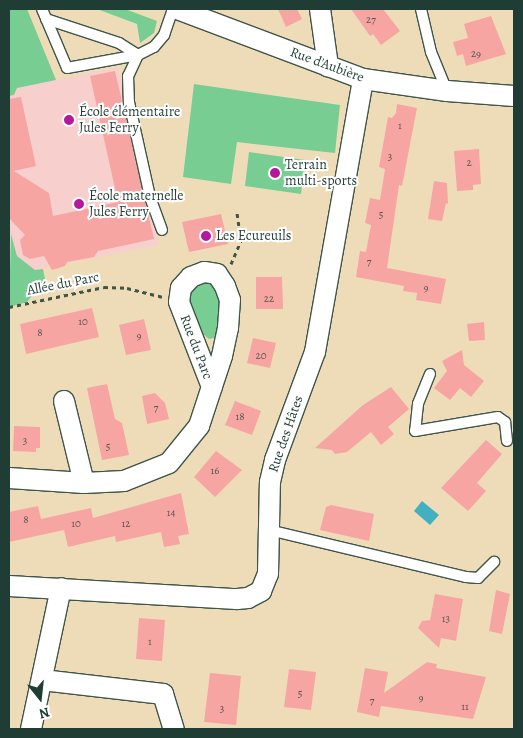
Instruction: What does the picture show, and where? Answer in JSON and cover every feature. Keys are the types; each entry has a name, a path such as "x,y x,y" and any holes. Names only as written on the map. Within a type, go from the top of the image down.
{"street":[{"name":"Rue d'Aubière","path":"177,9 210,14 363,80 447,91 514,96"},
{"path":"320,9 328,66"},
{"name":"Rue des Hâtes","path":"9,586 248,598 261,591 268,574 270,482 275,460 315,352 363,80"},
{"name":"Rue du Parc","path":"9,478 84,483 124,481 170,463 199,426 212,387 228,328 230,300 223,283 217,274 204,272 191,277 181,288 179,302 212,387"},
{"path":"64,401 84,483"},
{"path":"31,729 61,588"},
{"path":"42,680 163,694 174,729"}],"lane":[{"path":"42,9 67,68 138,55 154,47 164,35 173,9"},
{"path":"421,9 429,43 447,91"},
{"path":"46,19 119,43 138,55"},
{"path":"138,55 128,76 129,102 150,197 162,230"},
{"path":"430,374 418,404 415,431 498,417 505,422 507,441"},
{"path":"269,530 466,577 478,578 494,562"}],"path":[{"path":"223,283 241,241 237,213"},
{"name":"Allée du Parc","path":"9,307 104,287 127,288 179,302"}],"shaded area":[{"path":"118,67 159,245 35,270 17,256 9,235 9,96 14,95 17,88"}],"green space":[{"path":"9,9 27,9 56,80 17,88 14,95 9,96"},
{"path":"97,9 125,9 157,21 154,33 140,43 137,24"},
{"path":"194,84 340,105 335,153 237,142 231,184 183,177"},
{"name":"Terrain multi-sports","path":"249,152 305,160 301,194 245,186"},
{"path":"11,234 17,256 35,270 43,269 45,279 27,302 9,307"},
{"path":"207,281 216,285 221,294 218,331 214,338 209,339 203,334 190,300 191,291"}],"water":[{"path":"422,501 439,515 430,525 414,511"}],"building":[{"path":"278,9 297,9 302,19 286,27"},
{"path":"351,9 383,9 400,31 381,45 373,34 370,36"},
{"path":"491,16 506,54 466,66 463,54 457,56 453,42 468,38 464,24"},
{"name":"École maternelle Jules Ferry","path":"115,71 154,239 98,251 94,257 67,262 65,266 52,270 44,256 30,259 23,255 20,240 25,235 9,218 9,99 21,97 36,166 14,171 49,193 53,216 118,202 90,76"},
{"path":"397,104 417,108 402,186 399,185 387,268 446,279 441,304 416,300 417,293 403,291 404,286 356,277 360,251 366,252 371,225 365,223 370,198 380,200 385,169 379,167 388,117 392,118 396,113"},
{"path":"479,149 481,184 473,185 473,190 457,191 454,151"},
{"path":"434,181 447,183 448,204 446,203 442,221 428,219"},
{"name":"Les Ecureuils","path":"221,214 228,244 189,252 182,222"},
{"path":"256,277 282,277 283,309 256,309"},
{"path":"92,308 99,337 26,354 20,324"},
{"path":"144,319 151,350 126,355 119,325"},
{"path":"484,322 485,340 469,341 467,324"},
{"path":"253,338 276,343 270,368 247,363"},
{"path":"462,350 464,365 484,381 471,397 460,388 450,400 434,388 447,371 442,361"},
{"path":"107,384 115,419 122,423 129,455 102,460 87,388"},
{"path":"391,387 409,409 388,427 394,434 381,445 371,432 347,452 335,454 332,450 315,448 363,405"},
{"path":"155,393 165,403 169,419 147,424 142,396"},
{"path":"235,401 261,411 252,435 225,425"},
{"path":"14,426 40,427 40,448 36,448 36,452 13,451"},
{"path":"486,440 502,454 477,483 486,491 468,511 441,488"},
{"path":"216,451 242,470 215,497 194,477"},
{"path":"181,493 189,534 178,536 180,544 164,547 161,532 116,542 115,536 68,547 64,530 9,542 9,512 38,506 41,519 91,508 93,518"},
{"path":"331,505 374,514 369,541 320,530 326,507"},
{"path":"496,590 510,594 502,634 489,631"},
{"path":"435,594 463,599 456,641 441,638 439,648 418,628 422,621 430,620"},
{"path":"139,618 165,620 162,661 136,659"},
{"path":"427,662 437,664 436,668 486,677 473,719 381,706 379,717 357,712 365,668 388,672 384,693"},
{"path":"289,669 316,672 311,710 284,707"},
{"path":"210,673 241,676 236,725 204,722"}],"place":[{"name":"École élémentaire Jules Ferry","path":"69,120"},
{"name":"Terrain multi-sports","path":"275,173"},
{"name":"École maternelle Jules Ferry","path":"79,204"},
{"name":"Les Ecureuils","path":"206,236"}]}
